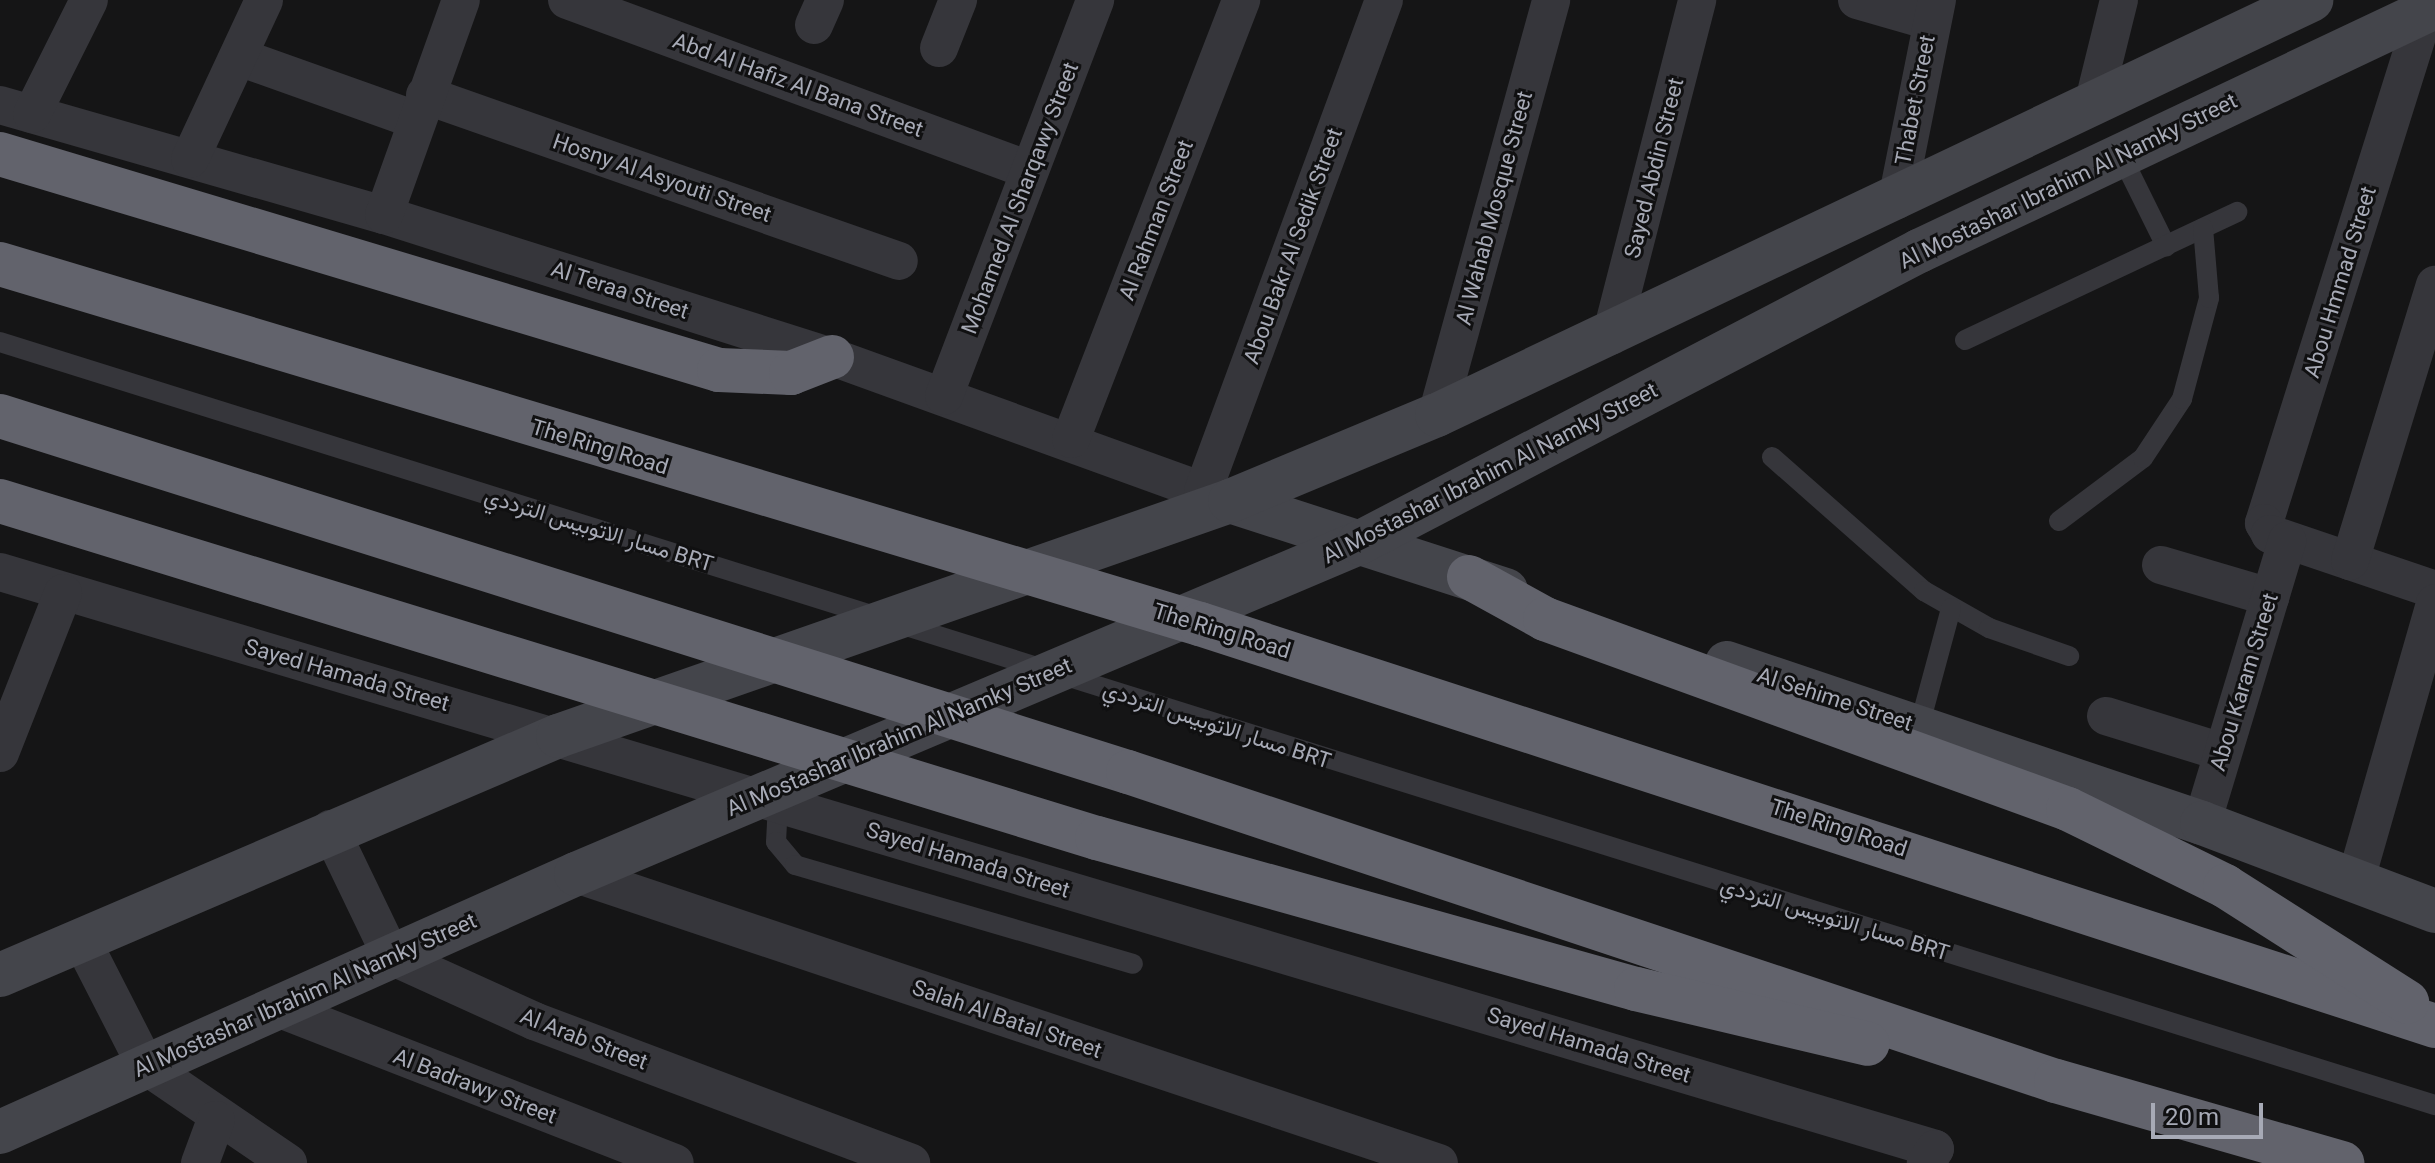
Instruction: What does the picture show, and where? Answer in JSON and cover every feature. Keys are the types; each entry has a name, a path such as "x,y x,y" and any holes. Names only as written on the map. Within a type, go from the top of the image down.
{"highway":[{"path":"0,154 719,370 791,373 832,357"},
{"name":"The Ring Road","path":"0,264 649,463 1200,624 2435,1024"},
{"path":"0,416 1128,772 2056,1081 2342,1163"},
{"path":"0,501 1097,838 1636,989 2056,1081"},
{"path":"1469,577 1545,619 1987,776 2121,833 2301,930 2435,1024"}],"street":[{"path":"16,110 89,0"},
{"path":"190,159 264,0"},
{"path":"384,215 461,0"},
{"name":"Abd Al Hafiz Al Bana Street","path":"567,0 614,8 1030,170"},
{"path":"939,48 958,0"},
{"name":"Mohamed Al Sharqawy Street","path":"944,396 1095,0"},
{"name":"Al Rahman Street","path":"1071,439 1241,0"},
{"name":"Abou Bakr Al Sedik Street","path":"1217,496 1384,0"},
{"name":"Al Wahab Mosque Street","path":"1437,415 1551,0"},
{"name":"Sayed Abdin Street","path":"1611,336 1697,0"},
{"path":"1857,0 1933,10"},
{"path":"2093,105 2119,0"},
{"path":"0,975 330,829 558,736 1437,415 1897,200 2294,4"},
{"name":"Al Mostashar Ibrahim Al Namky Street","path":"0,1132 576,874 770,799 1359,543 1919,251 2430,9"},
{"name":"Abou Hmmad Street","path":"2287,541 2264,523 2430,9"},
{"name":"Thabet Street","path":"1897,200 1933,10"},
{"name":"Hosny Al Asyouti Street","path":"239,57 420,108 899,261"},
{"name":"Al Teraa Street","path":"16,110 384,215 832,357 1071,439 1217,496"},
{"path":"1897,200 1919,251"},
{"path":"2350,561 2435,285"},
{"name":"Al Sehime Street","path":"1217,496 1469,577 2202,823 2435,911"},
{"path":"2287,541 2435,590"},
{"name":"Abou Karam Street","path":"2202,823 2287,541"},
{"path":"2161,565 2270,597"},
{"name":"Sayed Hamada Street","path":"0,572 770,799 1931,1156"},
{"path":"0,753 63,593"},
{"path":"2356,879 2435,603"},
{"path":"2106,716 2222,752"},
{"path":"330,829 391,956"},
{"name":"Salah Al Batal Street","path":"576,874 1439,1163"},
{"path":"81,939 146,1066 216,1120 288,1163"},
{"name":"Al Arab Street","path":"391,956 534,1021 911,1163"},
{"name":"Al Badrawy Street","path":"275,1007 675,1163"},
{"path":"200,1163 216,1120"}],"lane":[{"path":"2121,155 2166,246"},
{"path":"1965,340 2237,212"},
{"path":"2059,521 2126,474 2182,399 2209,298 2203,228"},
{"name":"مسار الاتوبيس الترددي BRT","path":"0,342 2435,1105"},
{"path":"1772,457 1873,552 1951,608 2069,656"},
{"path":"1919,727 1951,608"},
{"path":"770,799 776,842 795,865 1133,964"}]}
